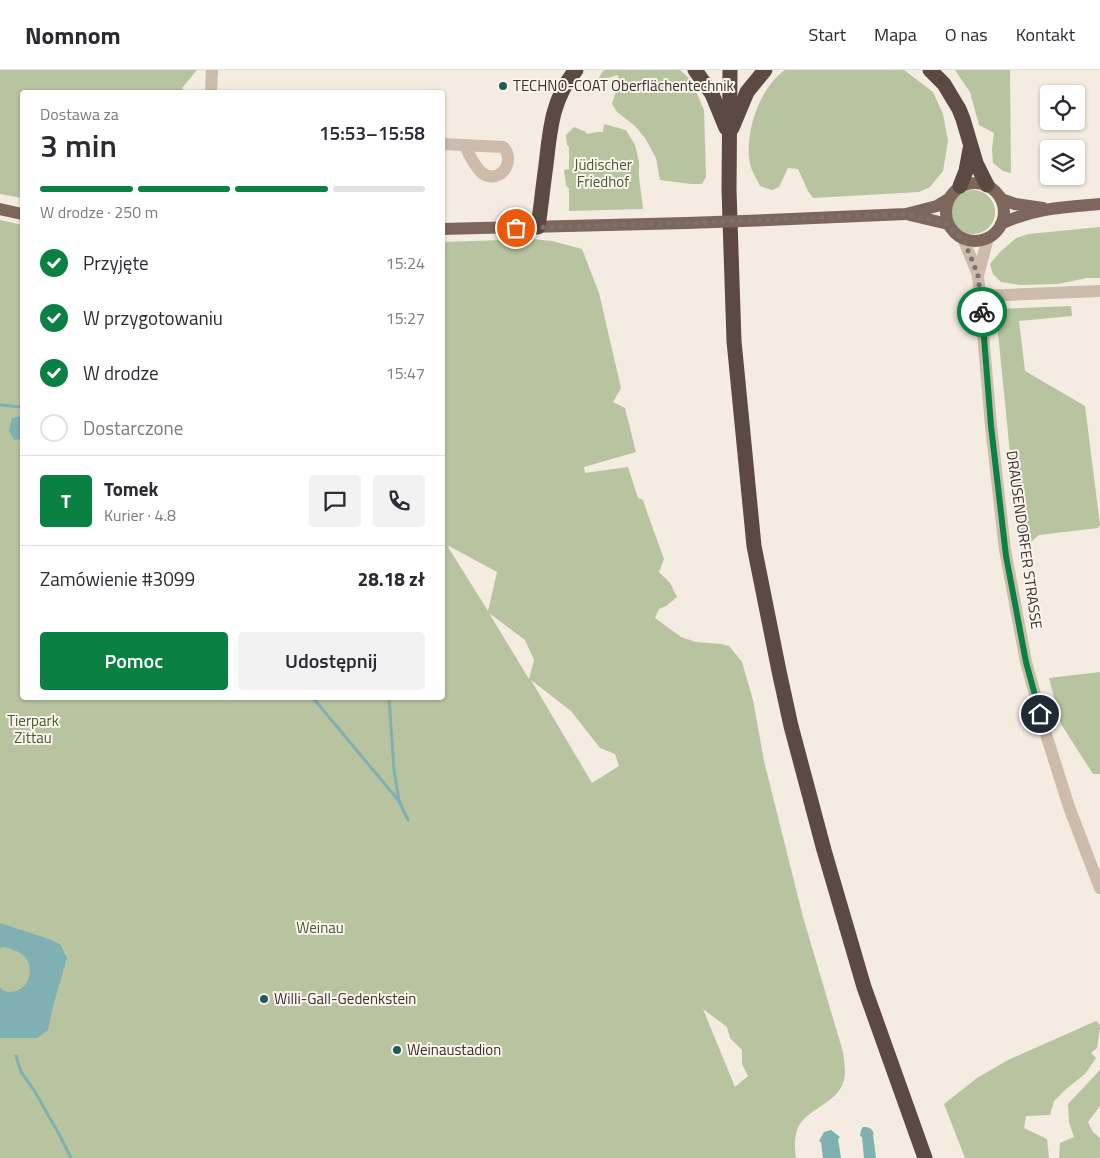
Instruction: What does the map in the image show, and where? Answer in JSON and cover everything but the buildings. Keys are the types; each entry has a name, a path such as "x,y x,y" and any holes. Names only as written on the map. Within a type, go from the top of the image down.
{"highway":[{"path":"538,227 553,112 568,80 576,70"},
{"path":"695,70 712,94 729,134"},
{"path":"730,70 729,190 734,340 754,546 781,680 824,850 864,987 925,1158"},
{"path":"729,134 748,92 765,70"},
{"path":"930,70 944,84 959,109 970,147 987,185"},
{"path":"960,186 966,171 970,147"}],"main road":[{"path":"980,182 987,185 998,193 1004,209 1003,219 998,230 988,238 980,240 972,241 958,236 952,231 945,216 947,200 951,193 965,184 980,182"},
{"path":"1001,199 1014,204 1048,208 1100,204"},
{"path":"445,230 906,214 937,206 947,200"},
{"path":"1001,224 1048,208"},
{"path":"0,210 20,214"},
{"path":"906,214 948,224"}],"street":[{"path":"211,90 212,70"},
{"path":"445,144 465,145"},
{"name":"DRAUSENDORFER STRASSE","path":"963,238 978,275 991,426 1006,556 1026,662 1066,798 1100,888"},
{"name":"DRAUSENDORFER STRASSE","path":"978,275 988,238"},
{"path":"981,296 1100,291"}],"green space":[{"path":"0,70 197,70 182,88 184,90 20,90 20,198 0,194"},
{"path":"605,70 680,70 691,80 704,110 706,177 702,184 660,180 656,158 645,138 635,126 617,112 612,104 618,86 618,75 598,79"},
{"path":"785,70 904,70 933,92 943,114 948,141 943,171 930,187 919,192 813,198 798,169 788,168 779,187 772,190 760,186 750,164 749,139 761,100 776,78"},
{"path":"955,70 1010,70 1011,173 1003,171 993,163 994,133 979,125 970,92"},
{"name":"Jüdischer Friedhof","path":"604,124 626,130 635,145 639,161 643,209 569,211 569,189 566,185 564,170 569,169 569,147 566,135 574,127 586,132 586,134 603,132"},
{"path":"977,190 989,196 994,203 994,221 989,228 982,233 969,234 961,231 954,224 951,208 954,200 961,193"},
{"name":"Weinau","path":"0,220 20,225 20,700 445,700 445,242 532,239 552,241 582,249 599,293 621,388 613,402 625,408 636,452 584,467 585,473 628,467 638,498 643,500 664,559 659,572 670,583 677,597 659,609 655,618 681,637 696,642 729,646 742,662 753,700 764,761 803,917 843,1052 845,1072 843,1083 833,1098 811,1113 799,1126 795,1140 796,1158 0,1158","holes":["448,547 497,572 488,611","489,613 525,640 534,660 529,679","531,680 571,711 600,748 615,754 619,766 592,783","703,1009 727,1027 730,1038 742,1050 742,1064 748,1076 735,1087"]},
{"path":"1100,227 1100,278 1087,278 1058,284 1021,285 1001,282 993,274 990,264 1016,238 1029,234"},
{"path":"1071,306 1072,316 1019,321 1025,371 1085,406 1100,525 1098,528 1039,535 1027,545 1019,543 996,313 1001,309"},
{"path":"1100,672 1100,774 1093,774 1061,724 1049,678"},
{"path":"1096,1021 1100,1025 1097,1048 1091,1053 1096,1058 1085,1074 1054,1101 1050,1115 1026,1116 1024,1128 1047,1139 1049,1158 965,1158 944,1104 977,1078 1008,1060"},
{"path":"1100,1070 1100,1106 1088,1122 1093,1132 1100,1138 1100,1158 1059,1158 1060,1143 1074,1137 1069,1122 1068,1104"}],"water":[{"path":"20,416 20,439 14,440 9,431 12,418"},
{"path":"0,923 60,944 67,958 48,1030 37,1038 0,1038 0,987 7,992 17,991 22,988 29,979 30,967 22,954 5,947 0,948"},
{"path":"863,1127 870,1128 874,1134 876,1158 864,1158 862,1137 860,1136"},
{"path":"831,1130 840,1137 838,1139 841,1158 823,1158 821,1142 819,1141 824,1132"}],"waterway":[{"path":"0,405 20,407"},
{"path":"315,700 399,801"},
{"path":"389,700 394,770 399,801 408,820"},
{"path":"16,1056 21,1072 34,1090 71,1158"}],"way so far":[{"path":"516,228 906,214 948,224 952,231 963,238 978,275 982,312"}],"place":[{"name":"TECHNO-COAT Oberflächentechnik","path":"503,86"},
{"name":"Willi-Gall-Gedenkstein","path":"264,999"},
{"name":"Weinaustadion","path":"397,1050"}],"route":[{"path":"982,312 991,426 1006,556 1026,662 1040,714"}],"park label":[{"name":"Tierpark Zittau","path":"33,730"}]}
